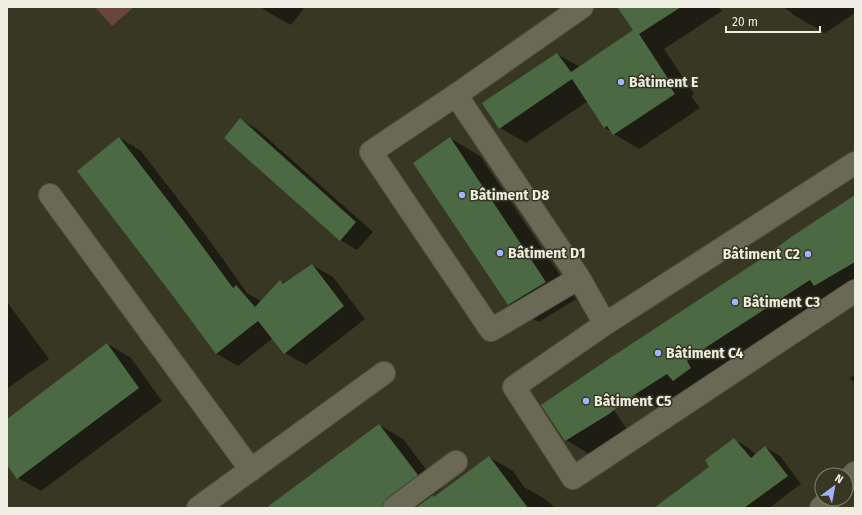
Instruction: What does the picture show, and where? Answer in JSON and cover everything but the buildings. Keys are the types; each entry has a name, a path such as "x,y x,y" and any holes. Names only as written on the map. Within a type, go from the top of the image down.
{"street":[{"path":"578,278 491,330 372,152 582,7"},
{"path":"456,95 578,278 605,324"},
{"path":"855,163 605,324 514,387 573,478 855,291"},
{"path":"50,195 251,470"},
{"path":"198,508 384,373"},
{"path":"394,508 456,462"}],"shaded area":[{"path":"95,7 134,7 112,26"}],"place":[{"name":"Bâtiment E","path":"621,82"},
{"name":"Bâtiment D8","path":"462,195"},
{"name":"Bâtiment D1","path":"500,253"},
{"name":"Bâtiment C2","path":"808,254"},
{"name":"Bâtiment C3","path":"735,302"},
{"name":"Bâtiment C4","path":"658,353"},
{"name":"Bâtiment C5","path":"586,401"}]}
